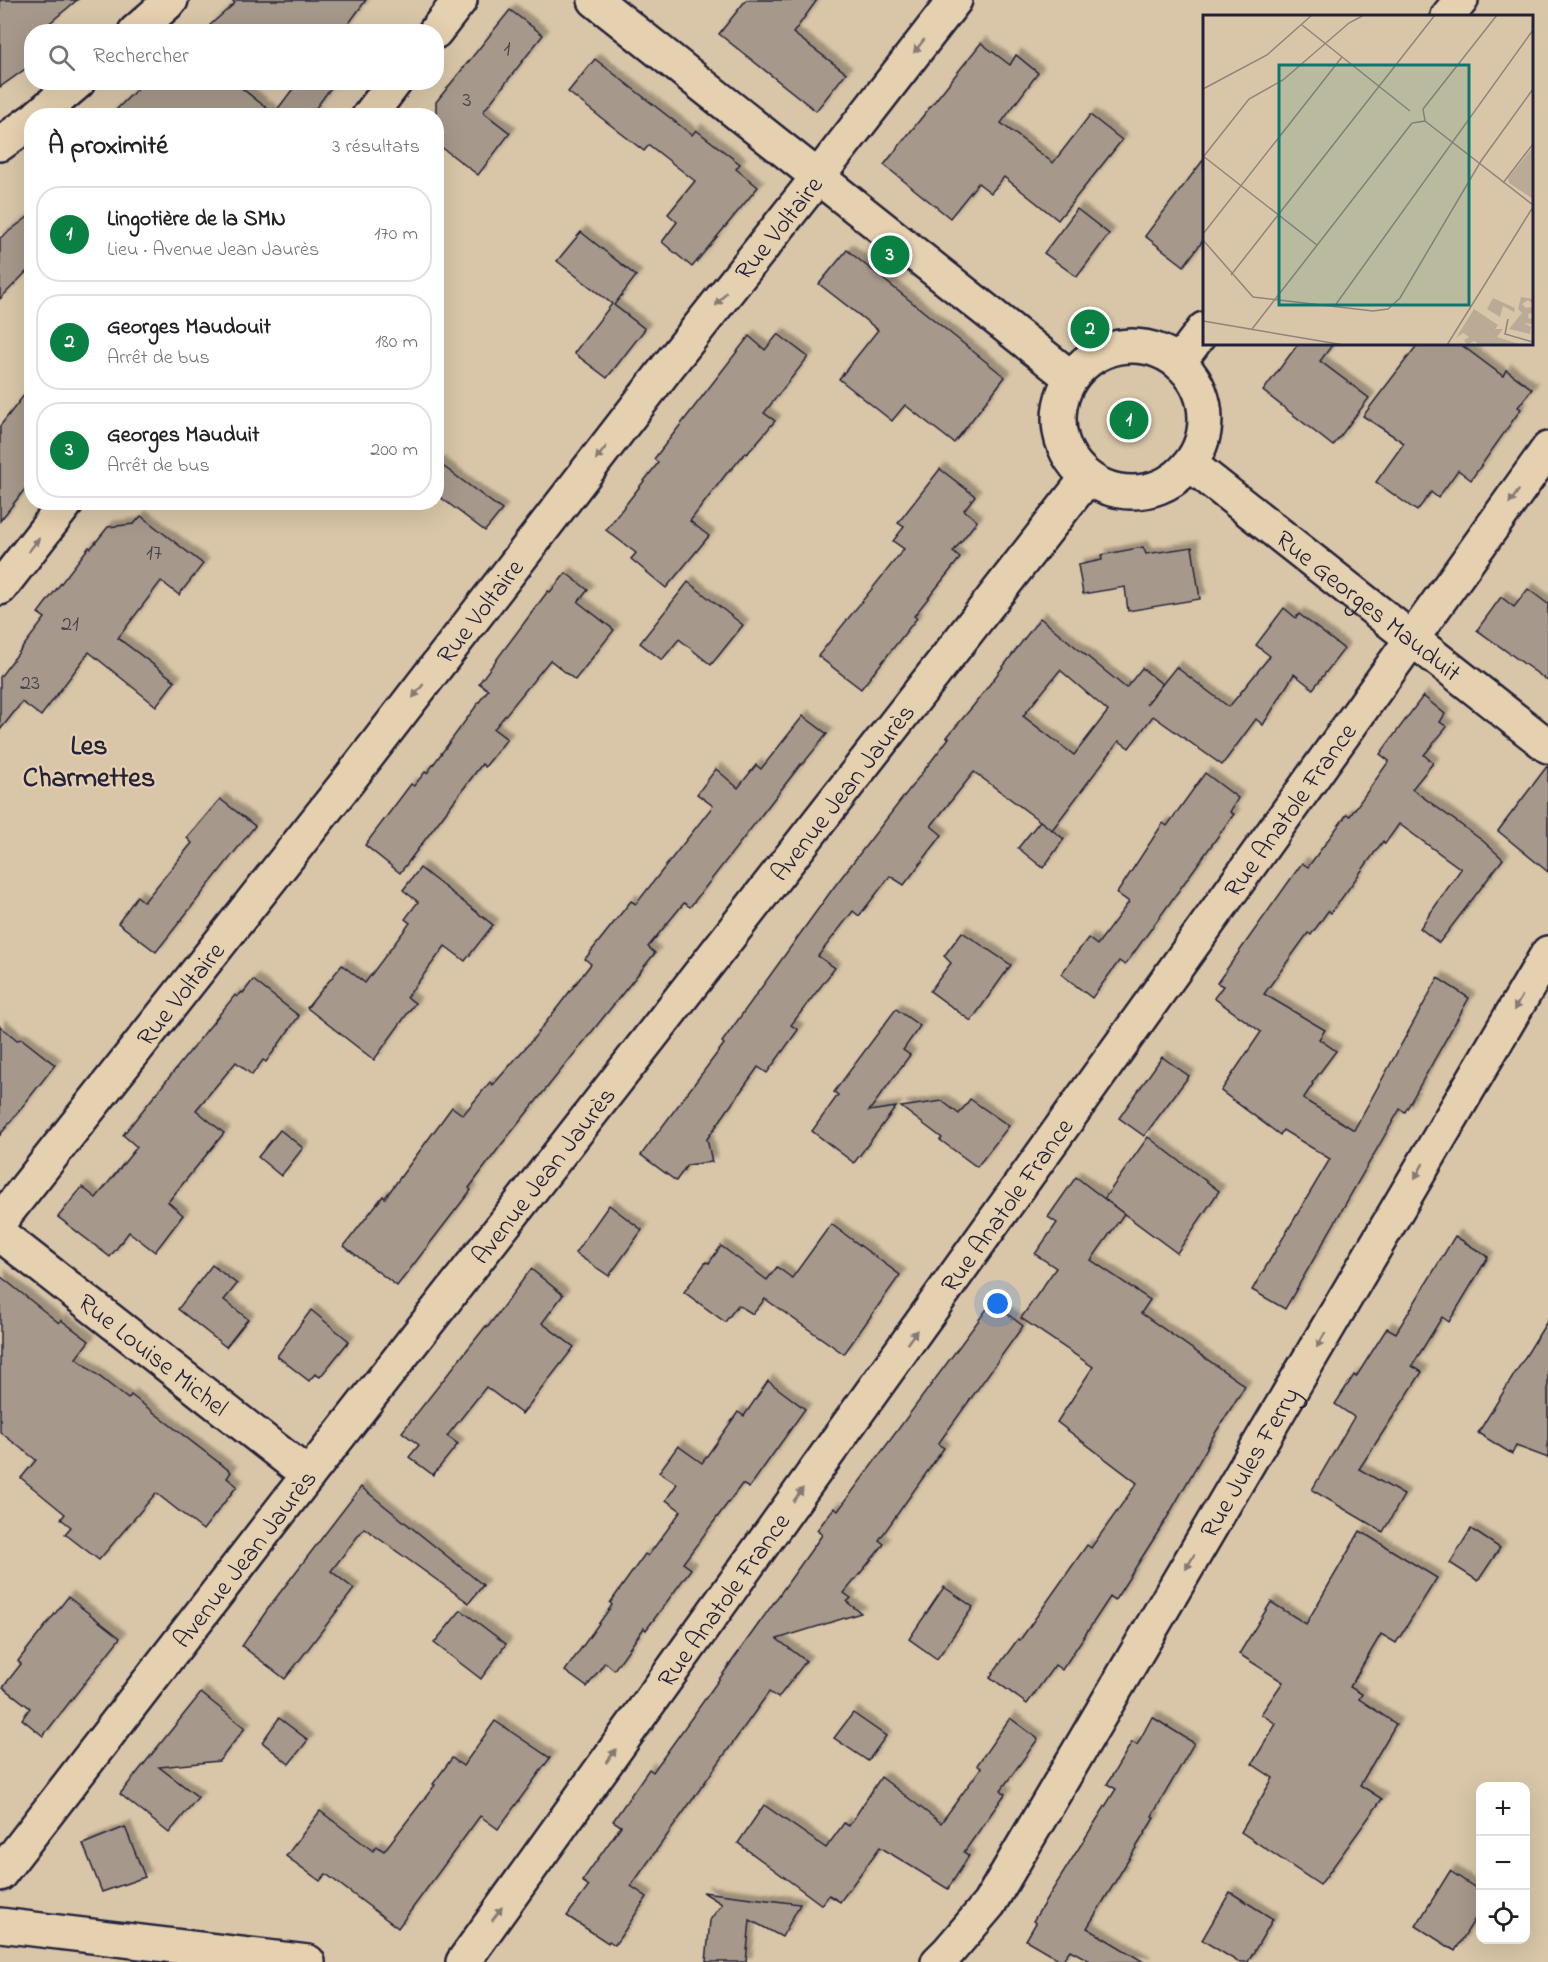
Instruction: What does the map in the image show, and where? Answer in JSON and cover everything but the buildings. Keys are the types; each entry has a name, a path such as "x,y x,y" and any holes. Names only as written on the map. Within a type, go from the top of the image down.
{"street":[{"path":"144,24 171,0"},
{"path":"441,24 460,0"},
{"path":"595,0 1070,377"},
{"name":"Rue Voltaire","path":"0,1221 348,781 662,374 955,0"},
{"path":"1449,15 1461,0"},
{"path":"47,108 69,90"},
{"path":"375,108 389,90"},
{"path":"0,144 24,127"},
{"path":"1179,362 1203,330"},
{"path":"1134,346 1158,350 1179,362 1194,379 1203,400 1206,422 1201,445 1190,464 1173,480 1152,490 1130,493 1107,488 1087,478 1071,461 1061,442 1059,431 1061,398 1070,377 1087,360 1109,349 1134,346"},
{"name":"Rue Anatole France","path":"463,1962 1548,449"},
{"name":"Rue Georges Mauduit","path":"1190,464 1548,746"},
{"name":"Avenue Jean Jaurès","path":"0,1874 308,1475 1087,478"},
{"path":"0,588 61,510"},
{"name":"Rue Jules Ferry","path":"938,1962 989,1904 1548,953"},
{"name":"Rue Louise Michel","path":"0,1234 308,1475"},
{"path":"0,1925 308,1962"}],"place":[{"name":"Georges Mauduit","path":"890,255"},
{"name":"Georges Maudouit","path":"1090,329"},
{"name":"Lingotière de la SMN","path":"1129,420"}],"district":[{"name":"Les Charmettes","path":"89,760"}]}
